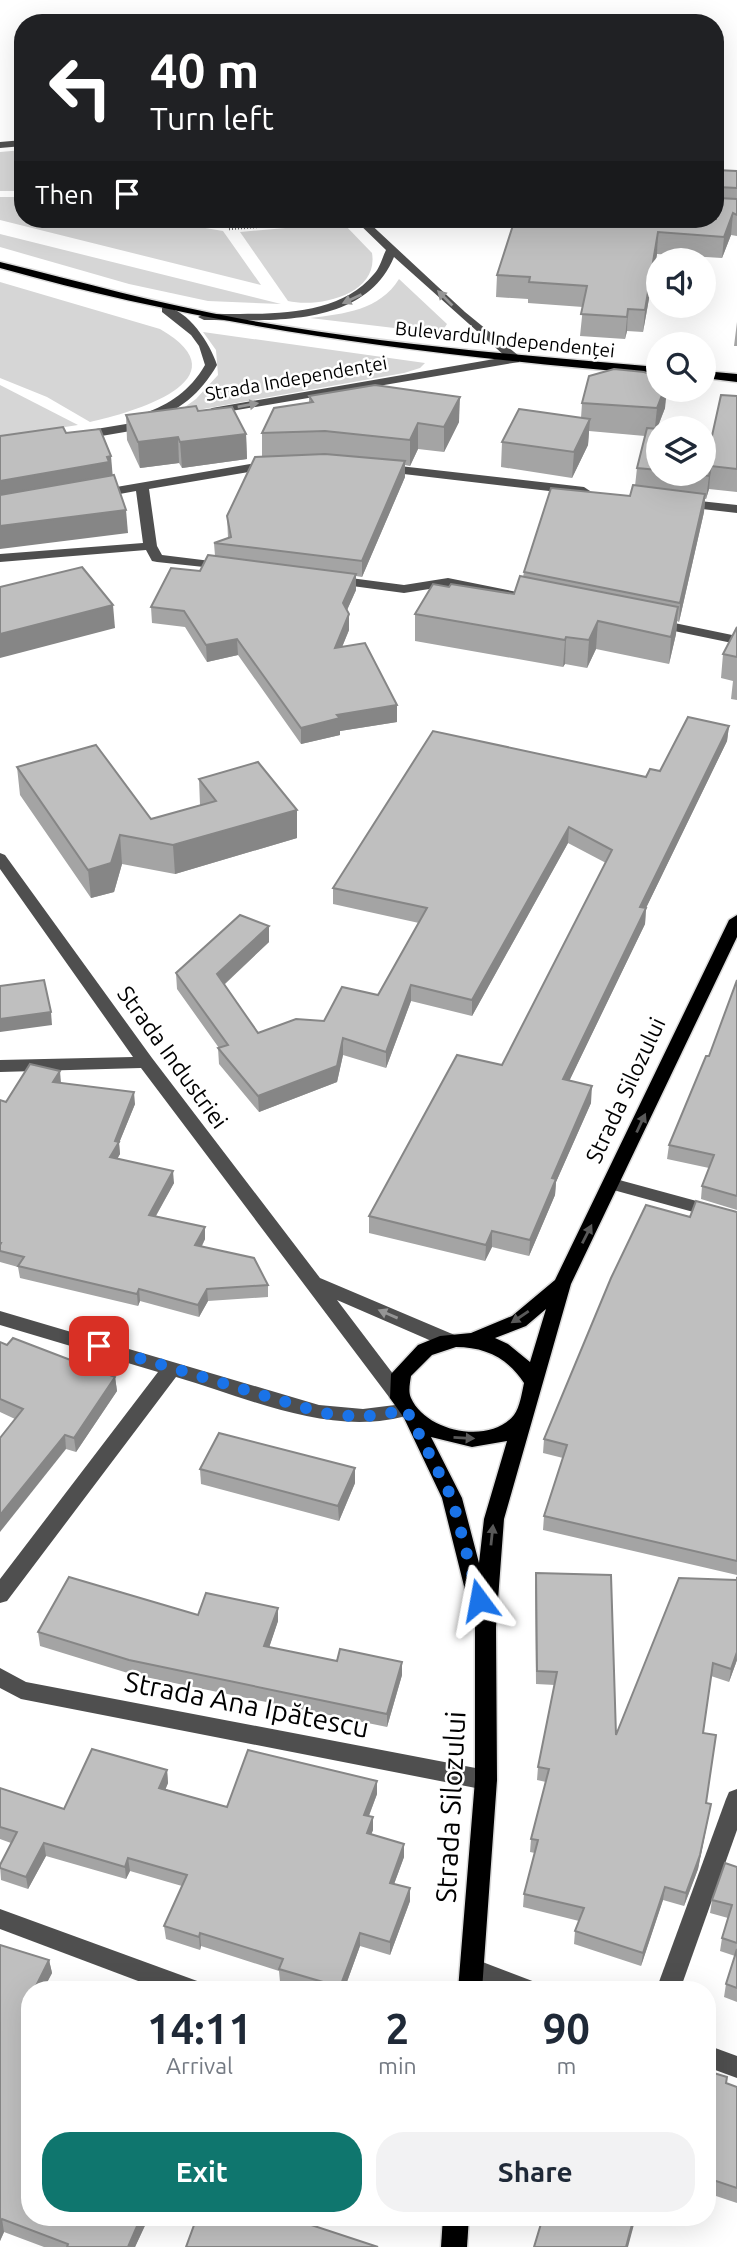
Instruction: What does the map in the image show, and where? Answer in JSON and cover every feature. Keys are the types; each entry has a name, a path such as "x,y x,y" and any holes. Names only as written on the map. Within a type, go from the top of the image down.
{"main road":[{"name":"Bulevardul Independenței","path":"0,265 166,310 204,317 349,340 515,359 646,370"},
{"path":"716,376 737,378"},
{"name":"Strada Silozului","path":"471,1980 486,1780 485,1627 494,1519 504,1479 533,1399 534,1383 562,1284 737,920"},
{"name":"Strada Silozului","path":"472,1340 519,1321 562,1284"},
{"name":"Strada Silozului","path":"485,1627 452,1498 406,1408 400,1384 410,1363 431,1346 450,1340 494,1344 512,1353 526,1367 534,1383"},
{"path":"406,1408 426,1429 447,1437 469,1440 492,1437 511,1429 526,1416"},
{"path":"454,2247 455,2226"}],"street":[{"path":"369,228 461,314 515,359"},
{"path":"204,317 273,314 339,305 357,298 380,279 392,248"},
{"path":"108,431 167,410 200,387 211,365 206,345 166,310"},
{"name":"Strada Independenței","path":"200,414 515,359"},
{"path":"68,437 174,419"},
{"path":"78,497 289,463"},
{"path":"363,466 598,493"},
{"path":"142,486 150,546 158,558 240,568"},
{"path":"667,501 737,509"},
{"path":"0,558 150,546"},
{"path":"322,579 404,589 449,582 527,597"},
{"path":"645,621 737,640"},
{"name":"Strada Industriei","path":"0,858 146,1062 406,1408"},
{"path":"0,1066 146,1062"},
{"path":"612,1184 737,1218"},
{"path":"312,1282 450,1340"},
{"path":"0,1318 319,1412 352,1418 375,1417 406,1408"},
{"path":"0,1595 172,1368"},
{"name":"Strada Ana Ipătescu","path":"0,1677 21,1690 486,1780"},
{"path":"671,1981 737,1799"},
{"path":"0,1919 168,1981"},
{"path":"716,2059 737,2067"}],"path":[{"path":"229,229 242,228"}],"shaded area":[{"path":"14,151 14,191 0,191 0,152"},
{"path":"0,197 14,197 14,223 0,220"},
{"path":"32,228 205,228 223,231 261,285"},
{"path":"286,228 348,228 372,253 372,267 366,279 344,295 315,302 288,301 240,232"},
{"path":"0,234 281,304 208,301 129,284 0,247"},
{"path":"399,279 447,324 443,330 428,332 310,318 360,309 382,298"},
{"path":"0,282 160,329 184,347 192,364 187,378 173,391 153,402 90,422 47,397 0,378"},
{"path":"203,332 425,363 420,368 404,373 175,414 196,399 218,375 216,350"},
{"path":"0,385 78,425 0,437"}],"building":[{"path":"724,170 737,171 737,188 724,187"},
{"path":"724,198 737,199 737,215 733,213 724,237 658,232 655,248 646,248 645,310 628,309 627,317 581,314 587,286 529,282 530,277 497,275 512,228 724,228"},
{"path":"614,369 646,373 646,402 659,402 657,408 582,403 589,376"},
{"path":"375,385 460,397 444,427 418,423 410,440 325,431 262,433 274,408 313,402 309,396"},
{"path":"721,395 737,396 737,469 716,467 716,418"},
{"path":"196,406 198,411 232,407 246,434 180,442 178,437 138,442 126,415"},
{"path":"519,409 590,419 574,452 502,442"},
{"path":"63,427 66,433 100,429 111,456 107,457 109,462 0,481 0,436"},
{"path":"646,432 646,469 637,468"},
{"path":"325,454 405,461 362,561 214,543 231,537 227,516 255,457"},
{"path":"114,475 126,510 0,526 0,495"},
{"path":"633,485 705,494 680,603 524,572 551,488 630,496"},
{"path":"208,555 356,574 343,603 349,614 335,648 365,643 397,705 337,715 340,718 301,728 237,639 206,645 184,611 151,607 171,568 200,571"},
{"path":"82,567 113,605 0,634 0,587"},
{"path":"520,576 678,607 671,637 598,621 589,640 566,637 565,640 415,614 433,584 449,587 451,584 514,594"},
{"path":"737,627 737,657 723,654"},
{"path":"688,717 729,726 640,907 646,908 563,1079 592,1086 552,1178 556,1179 530,1240 492,1231 486,1245 369,1216 457,1055 502,1065 612,850 569,827 472,1000 411,985 386,1052 343,1038 337,1066 258,1096 218,1048 228,1045 176,973 240,915 269,926 217,974 258,1033 296,1019 324,1021 342,987 378,995 427,908 333,888 433,731 646,777 650,769 660,771"},
{"path":"96,745 151,819 216,801 199,779 258,762 297,810 173,845 120,835 111,863 88,870 17,767"},
{"path":"44,980 51,1012 0,1019 0,986"},
{"path":"737,980 737,1196 702,1186 714,1155 669,1145 706,1056 709,1056"},
{"path":"30,1064 60,1071 53,1082 134,1092 115,1141 119,1142 110,1157 173,1171 149,1215 205,1227 195,1245 254,1258 268,1285 207,1289 198,1305 139,1289 137,1294 18,1266 24,1257 0,1251 0,1100 6,1102"},
{"path":"696,1201 737,1212 737,1561 544,1516 567,1445 544,1439 611,1278 646,1205 690,1217"},
{"path":"13,1338 115,1377 74,1438 65,1435 0,1515 0,1438 23,1409 0,1399 0,1342 7,1345"},
{"path":"219,1433 355,1468 338,1506 200,1469"},
{"path":"536,1573 611,1575 616,1735 679,1578 737,1580 737,1652 731,1669 713,1663 703,1733 716,1735 706,1803 711,1804 700,1855 686,1893 665,1887 643,1953 575,1931 584,1908 524,1894 538,1840 531,1839 549,1769 538,1767 557,1672 537,1671"},
{"path":"69,1577 198,1615 206,1593 278,1608 264,1646 337,1661 340,1649 402,1662 387,1714 129,1660 38,1632"},
{"path":"92,1749 167,1770 159,1788 227,1807 248,1750 377,1781 364,1815 373,1817 367,1833 404,1844 390,1883 410,1888 390,1942 360,1933 342,1981 320,1981 279,1969 283,1959 200,1933 199,1937 164,1926 187,1875 128,1858 125,1867 44,1843 26,1877 0,1868 17,1832 0,1827 0,1788 64,1809"},
{"path":"725,1863 737,1867 737,1943 722,1938 732,1905 712,1900"},
{"path":"0,1945 49,1960 38,1981 21,1981 21,2226 137,2226 128,2247 67,2247 68,2244 2,2219 0,2223"},
{"path":"737,1949 737,1988 726,1984"},
{"path":"716,2074 727,2077 726,2083 737,2087 737,2188 716,2181"},
{"path":"194,2226 314,2226 378,2247 186,2247"},
{"path":"540,2226 632,2226 626,2247 534,2247"}],"route":[{"path":"99,1346 319,1412 352,1418 375,1417 406,1409 436,1461 452,1498 479,1600"}]}
